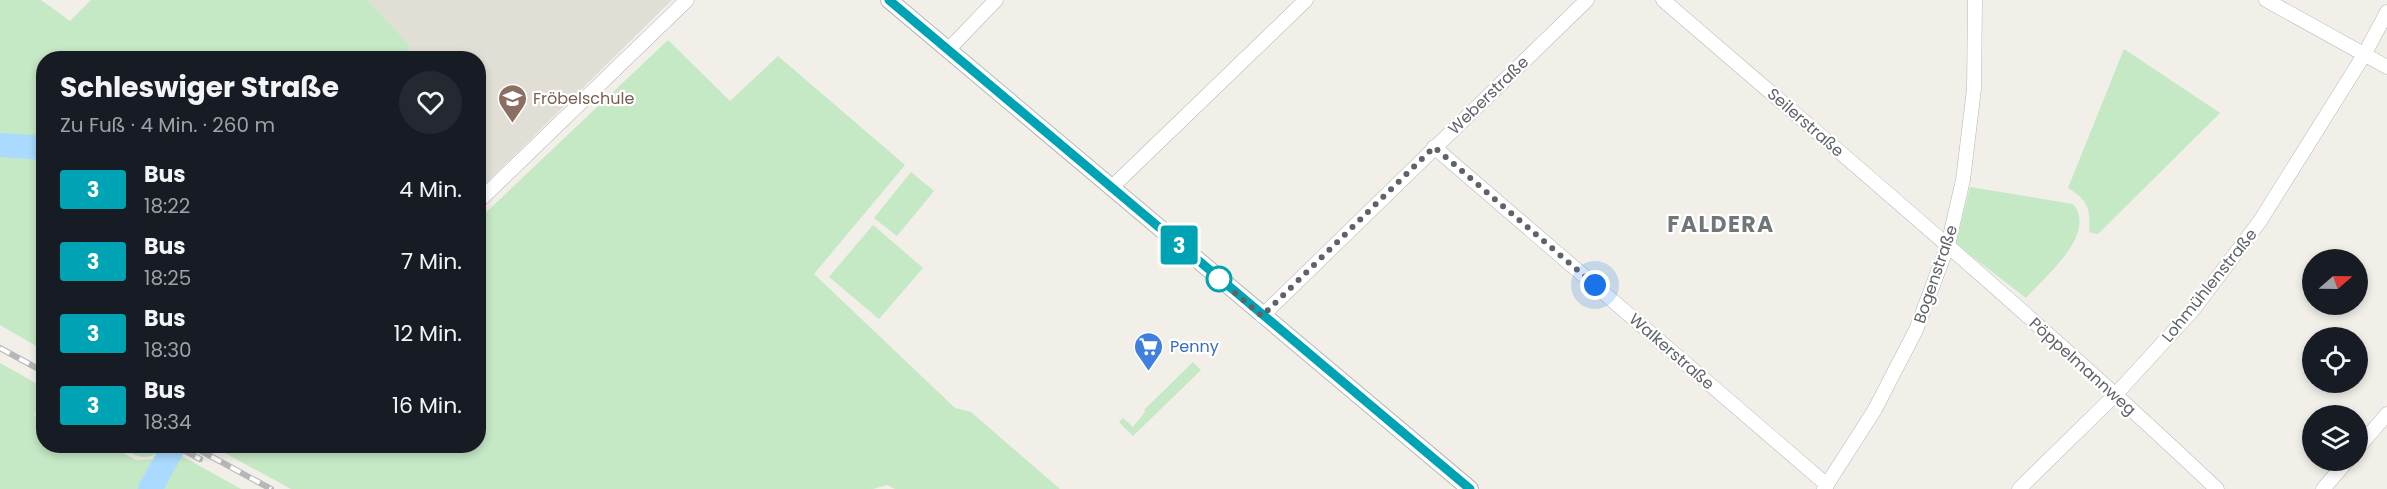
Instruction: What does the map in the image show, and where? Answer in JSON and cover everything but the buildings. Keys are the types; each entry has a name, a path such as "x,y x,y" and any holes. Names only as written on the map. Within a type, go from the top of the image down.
{"street":[{"path":"486,194 687,0"},
{"path":"889,0 1470,489"},
{"path":"948,50 996,0"},
{"path":"1111,188 1306,0"},
{"name":"Weberstraße","path":"1262,316 1587,0"},
{"name":"Seilerstraße","path":"1664,0 1948,245"},
{"name":"Bogenstraße","path":"1826,487 1875,411 1916,330 1948,245 1963,180 1974,89 1975,0"},
{"path":"2266,0 2387,66"},
{"name":"Lohmühlenstraße","path":"2019,489 2116,394 2193,310 2260,221 2364,55 2387,12"},
{"name":"Walkerstraße","path":"1434,147 1826,487"},
{"name":"Pöppelmannweg","path":"1948,245 2116,394 2217,489"},
{"path":"2368,436 2387,414"},
{"path":"2323,489 2339,471"}],"shaded area":[{"name":"Fröbelschule","path":"368,0 672,0 486,183 486,51 407,51 411,47"}],"green space":[{"path":"0,0 41,0 70,21 91,0 368,0 411,47 407,51 36,51 36,346 0,325"},
{"path":"668,40 730,101 778,56 905,165 814,274 955,408 971,412 1060,489 895,489 887,485 873,489 291,489 225,453 486,453 486,212"},
{"path":"2124,49 2220,113 2098,234 2089,232 2087,206 2068,188"},
{"path":"911,172 934,191 897,236 874,218"},
{"path":"1970,187 2073,204 2079,216 2079,228 2074,241 2056,266 2026,298 1956,244"},
{"path":"873,225 923,268 879,319 829,277"},
{"path":"1193,362 1201,370 1133,436 1119,422 1123,418 1133,427 1145,412 1144,410"},
{"path":"0,363 36,383 34,416 36,416 36,453 123,453 136,460 160,459 165,461 169,453 176,453 241,489 0,489"},
{"path":"132,453 156,453 147,457"}],"waterway":[{"path":"0,145 36,147"},
{"path":"150,489 170,453"}],"railway":[{"path":"0,348 36,368"},
{"path":"189,453 200,459"},
{"path":"205,453 271,489"}],"bus line":[{"name":"3","path":"889,0 1470,489"}],"place":[{"name":"Fröbelschule","path":"512,124"},
{"name":"Penny","path":"1149,372"}],"district":[{"name":"FALDERA","path":"1721,224"}],"route":[{"path":"1219,279 1262,316 1434,147 1595,285"}]}
